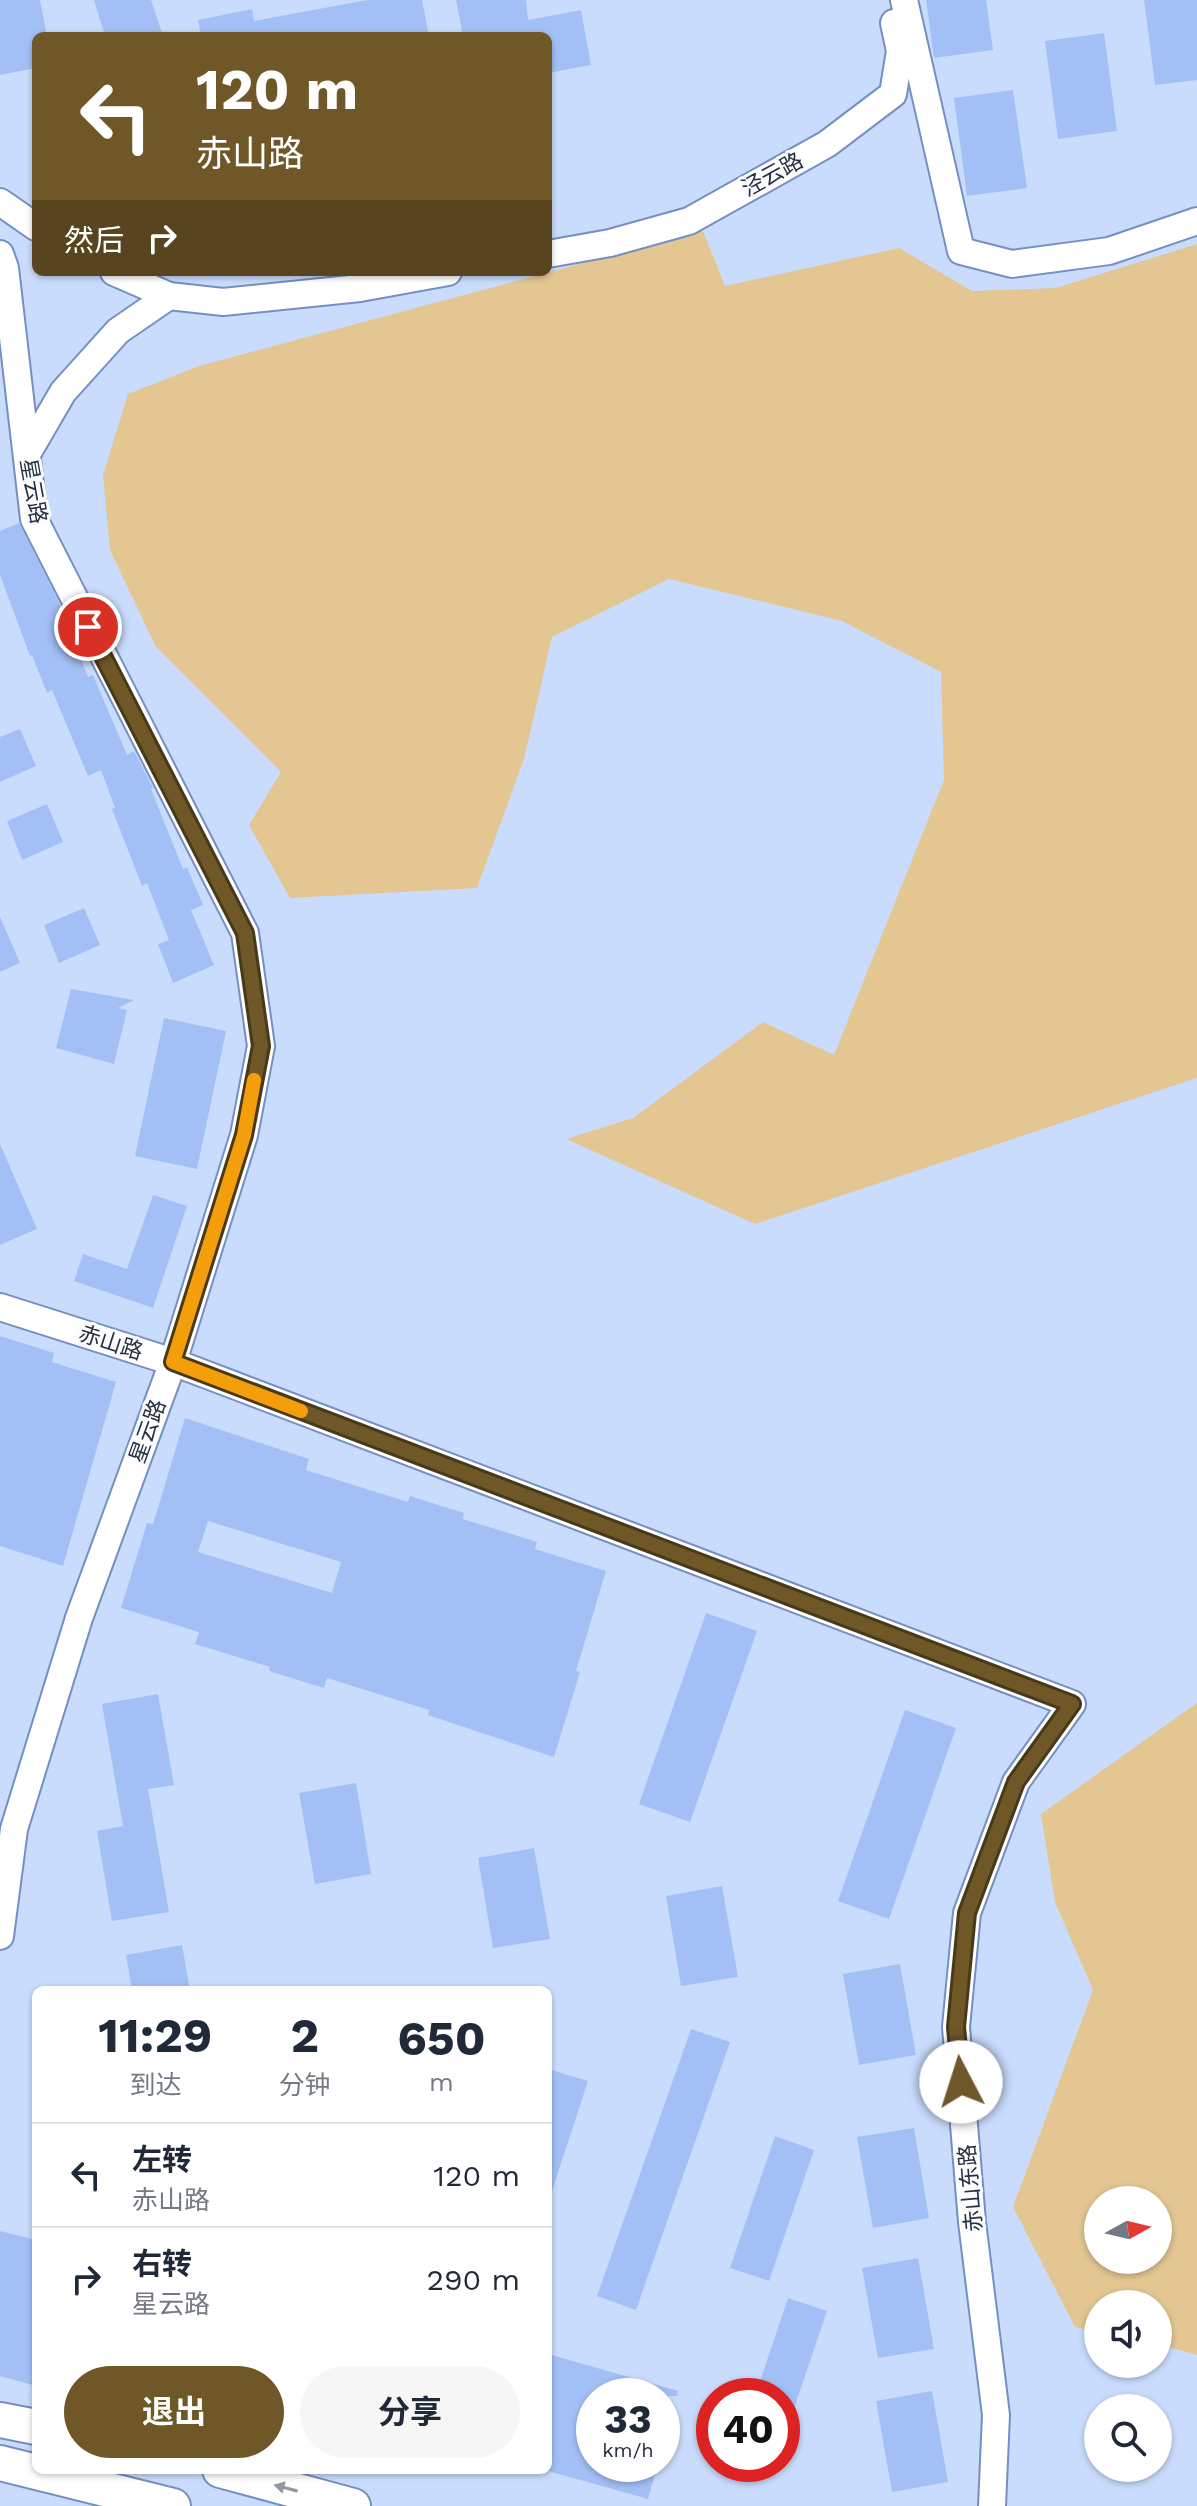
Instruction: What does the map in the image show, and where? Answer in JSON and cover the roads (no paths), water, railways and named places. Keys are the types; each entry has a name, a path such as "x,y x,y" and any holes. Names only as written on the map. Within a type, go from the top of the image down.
{"main road":[{"path":"0,2420 32,2426"},
{"path":"0,2463 32,2470"},
{"path":"48,2474 173,2506"},
{"path":"235,2474 353,2506"}],"street":[{"name":"泾云路","path":"552,253 610,243 689,221 827,144 893,94 900,51 890,0"},
{"path":"904,0 961,251 1012,264 1109,251 1197,221"},
{"path":"0,202 32,224"},
{"name":"星云路","path":"0,254 5,268 34,519 245,933 261,1046 244,1135 173,1362 79,1618 14,1829 0,1936"},
{"path":"123,276 169,296 223,302 360,288 426,276"},
{"path":"27,454 63,392 118,331 169,296"},
{"name":"赤山路","path":"0,1307 173,1362 1072,1704"},
{"name":"赤山东路","path":"992,2506 996,2415 972,2222 956,2027 967,1913 1016,1782 1072,1704"}]}
